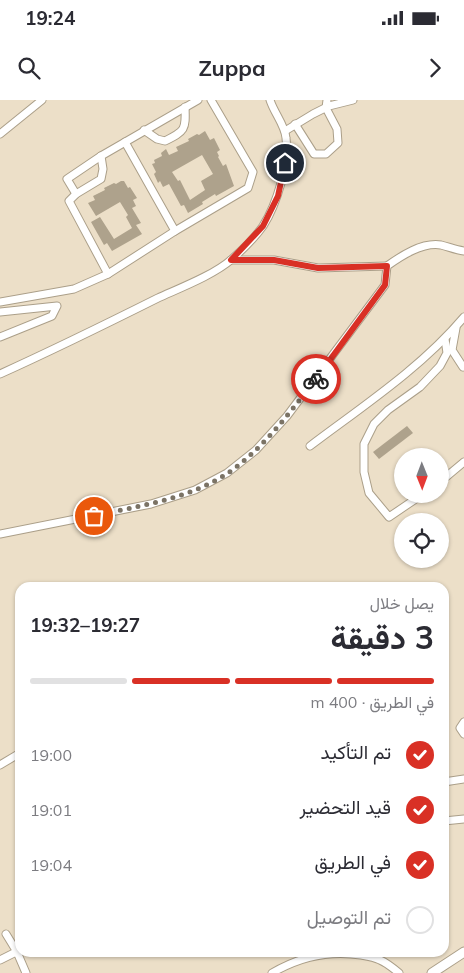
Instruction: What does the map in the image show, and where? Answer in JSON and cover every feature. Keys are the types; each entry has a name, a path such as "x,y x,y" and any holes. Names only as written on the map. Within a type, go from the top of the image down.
{"main road":[{"path":"432,973 464,952"}],"street":[{"path":"0,134 42,100"},
{"path":"76,194 67,179 144,130 198,100"},
{"path":"0,302 74,289 108,274 174,231 248,188 253,172 211,100"},
{"path":"0,374 89,333 206,275 231,260 263,226 278,196 285,163 286,140 285,131 270,100"},
{"path":"285,131 326,104 353,100"},
{"path":"295,124 314,154 326,154 338,143 336,129 326,104"},
{"path":"144,130 156,139 165,141 182,133 186,125 185,107"},
{"path":"125,142 174,231"},
{"path":"101,156 103,169 101,179 68,201 108,274"},
{"path":"231,260 274,260 318,268 387,266 419,248 439,245 464,251"},
{"path":"0,534 150,504 194,490 227,473 256,450 287,416 315,380 385,285 387,266"},
{"path":"0,312 57,306 52,316 0,337"},
{"path":"310,446 402,376 445,339 464,317"},
{"path":"457,326 452,350 463,368"},
{"path":"410,503 389,517 369,493 364,472 364,444 374,424 388,410 420,387 440,366 447,353 445,339"},
{"path":"449,474 464,462"},
{"path":"464,722 460,728 464,734"},
{"path":"0,765 15,756"},
{"path":"449,781 464,779"},
{"path":"449,820 464,819"},
{"path":"6,934 15,947"},
{"path":"0,960 15,952"},
{"path":"20,957 26,973"},
{"path":"272,973 286,965 312,957"},
{"path":"365,957 380,960 399,973"}],"building":[{"path":"205,131 210,140 214,138 220,150 217,152 218,157 223,166 226,164 234,186 216,196 215,194 188,213 184,205 181,206 169,184 163,187 160,181 158,183 152,164 155,163 154,160 162,156 161,153 166,149 169,155 178,151 176,147 189,141 188,139 197,134 199,135","holes":["202,155 213,174 201,181 205,190 190,200 180,180 178,181 172,172"]},
{"path":"124,181 128,188 130,187 137,198 133,200 136,206 132,208 141,223 136,225 142,234 112,251 107,243 104,245 91,222 100,217 114,239 132,228 126,217 128,215 120,202 96,216 88,203 95,200 93,196 105,190 104,188"},
{"path":"407,426 413,433 379,459 373,452"}],"way so far":[{"path":"94,516 150,504 194,490 227,473 256,450 287,416 316,379"}],"route":[{"path":"285,163 278,196 263,226 231,260 274,260 318,268 387,266 385,285 316,379"}]}
